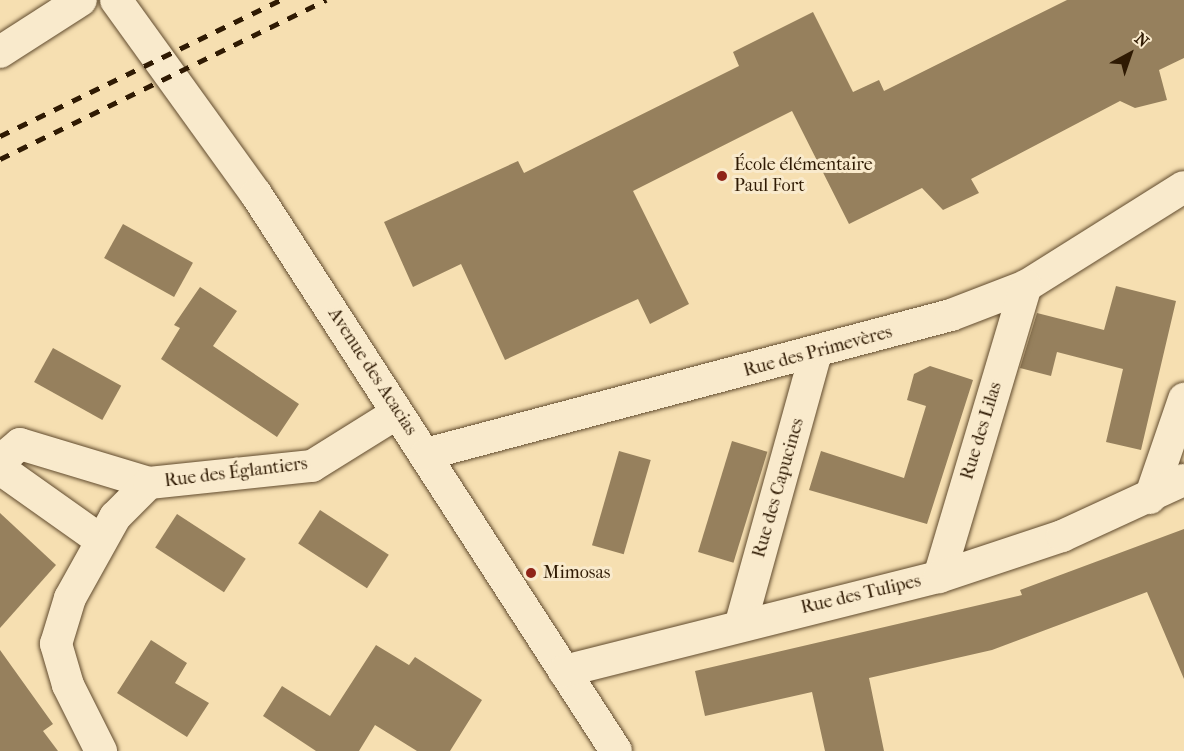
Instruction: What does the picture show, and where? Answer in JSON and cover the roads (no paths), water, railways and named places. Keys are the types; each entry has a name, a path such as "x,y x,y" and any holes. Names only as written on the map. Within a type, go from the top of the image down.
{"street":[{"path":"0,52 81,0"},
{"name":"Avenue des Acacias","path":"116,0 256,195 426,454 616,751"},
{"name":"Rue des Primevères","path":"426,454 951,315 1026,286 1184,187"},
{"name":"Rue des Lilas","path":"939,577 1026,286"},
{"name":"Rue des Capucines","path":"741,623 816,352"},
{"path":"1150,498 1184,399"},
{"name":"Rue des Églantiers","path":"100,751 68,685 56,644 70,598 99,539 149,483 312,466 398,413"},
{"path":"99,539 3,471 7,454 20,444 149,483"},
{"name":"Rue des Tulipes","path":"564,671 741,623 939,577 1062,536 1150,498 1184,480"}],"railway":[{"path":"0,136 280,0"},
{"path":"0,159 326,0"}],"place":[{"name":"École élémentaire Paul Fort","path":"722,176"},
{"name":"Mimosas","path":"531,573"}]}
